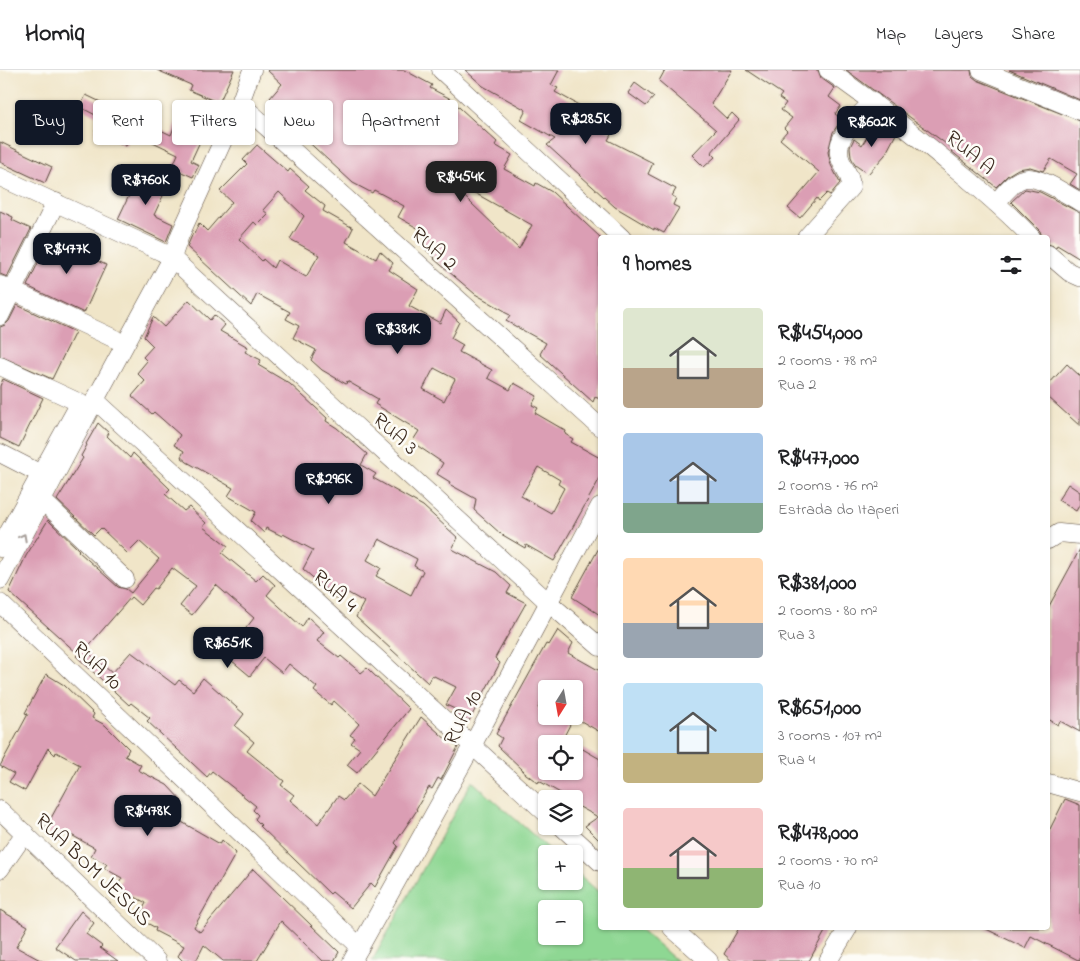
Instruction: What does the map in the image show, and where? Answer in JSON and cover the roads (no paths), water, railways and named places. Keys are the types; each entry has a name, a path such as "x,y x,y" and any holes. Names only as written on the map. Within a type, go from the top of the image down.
{"street":[{"path":"241,100 252,70"},
{"path":"441,70 619,235"},
{"name":"RUA A","path":"828,70 874,102 916,135 996,203 1029,235"},
{"path":"981,70 1080,111"},
{"path":"809,235 851,187 851,179 840,160 840,146 846,132 874,102"},
{"name":"RUA 2","path":"255,116 598,425"},
{"path":"0,580 42,500 114,339 180,235 221,145"},
{"name":"RUA 3","path":"0,177 167,255 598,645"},
{"path":"996,203 1010,187 1020,179 1026,178 1044,182 1080,202"},
{"path":"0,316 6,288 56,202"},
{"path":"0,548 41,474 87,401 167,255"},
{"path":"1050,256 1070,272 1080,276"},
{"path":"6,288 114,339"},
{"name":"RUA 4","path":"0,366 87,401 538,806"},
{"path":"0,453 41,474"},
{"path":"42,500 125,579"},
{"name":"RUA 10","path":"0,603 356,954 472,746 598,510"},
{"path":"1050,539 1059,533 1080,535"},
{"path":"1050,784 1080,792"},
{"name":"RUA BOM JESUS","path":"0,810 157,961"},
{"path":"0,869 25,833"},
{"path":"571,835 598,860"},
{"path":"674,930 709,961"},
{"path":"828,961 847,930"}]}
